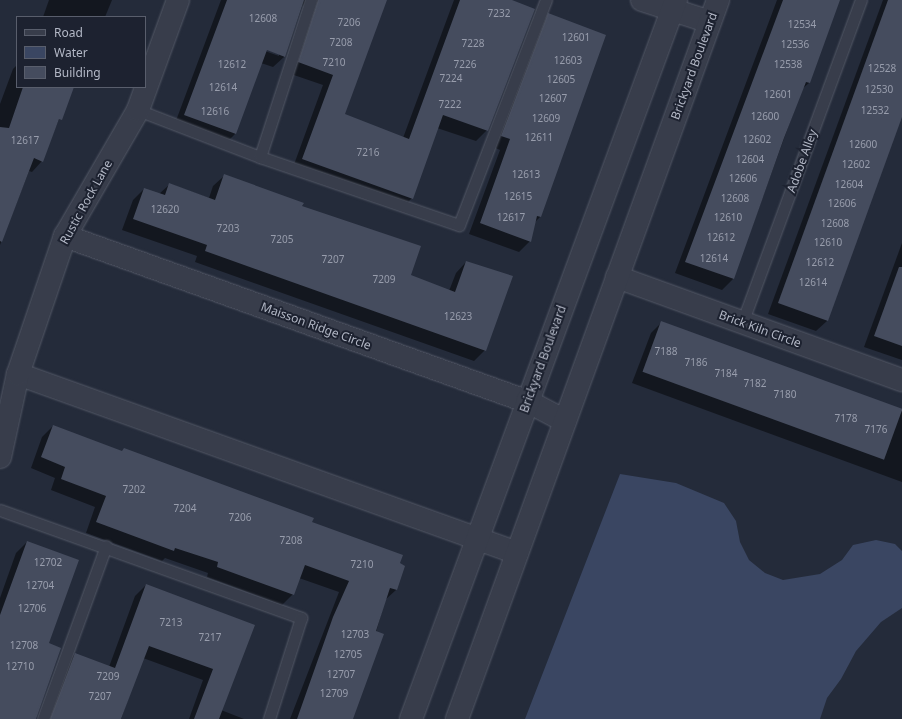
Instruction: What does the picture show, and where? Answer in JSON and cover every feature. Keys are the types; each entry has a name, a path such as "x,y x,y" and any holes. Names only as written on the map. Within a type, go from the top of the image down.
{"street":[{"name":"Rustic Rock Lane","path":"0,457 18,374 65,236 138,110 178,0"},
{"path":"642,0 674,6 710,22"},
{"name":"Brickyard Boulevard","path":"457,719 718,0"},
{"name":"Brickyard Boulevard","path":"411,719 527,401 674,6"},
{"name":"Maisson Ridge Circle","path":"65,236 527,401 565,421"},
{"name":"Brick Kiln Circle","path":"617,277 902,380"},
{"path":"18,374 517,553"}],"lane":[{"path":"260,157 311,0"},
{"path":"138,110 260,157 459,225 546,0"},
{"name":"Adobe Alley","path":"742,323 861,0"},
{"path":"0,510 106,546 302,618 269,719"},
{"path":"43,719 106,546"}],"water":[{"path":"620,474 676,483 724,503 736,521 740,542 749,560 765,573 783,580 820,574 842,560 853,545 876,540 895,544 902,551 902,608 881,622 856,651 841,679 827,698 820,719 525,719"}],"building":[{"path":"227,0 304,0 285,57 267,50 236,134 184,115"},
{"path":"318,0 387,0 345,114 409,139 460,0 512,0 535,9 488,131 443,115 413,199 302,159 333,75 298,62"},
{"path":"783,0 840,0 810,83 806,82 784,138 734,279 685,262"},
{"path":"888,0 902,0 902,117 828,321 778,303"},
{"path":"548,13 606,35 541,217 537,216 531,242 480,223 510,139 501,136"},
{"path":"23,88 74,88 62,120 59,119 43,162 34,158 2,242 0,241 0,127 9,128"},
{"path":"224,174 304,203 302,206 421,246 411,275 455,292 466,261 513,276 486,351 205,251 207,245 133,219 144,188 165,195 169,183 215,200"},
{"path":"899,267 902,267 902,346 874,336"},
{"path":"661,321 902,409 884,460 643,372"},
{"path":"53,425 122,451 124,448 314,518 312,522 403,555 400,563 405,566 397,590 390,588 376,631 384,634 353,719 297,719 333,617 349,581 305,565 294,595 217,567 218,562 175,548 174,551 96,522 106,496 61,479 65,467 41,457"},
{"path":"27,541 79,560 49,643 61,648 36,719 0,719 0,615"},
{"path":"146,584 255,625 219,719 194,719 213,669 149,646 121,719 50,719 75,653 115,668"}]}
